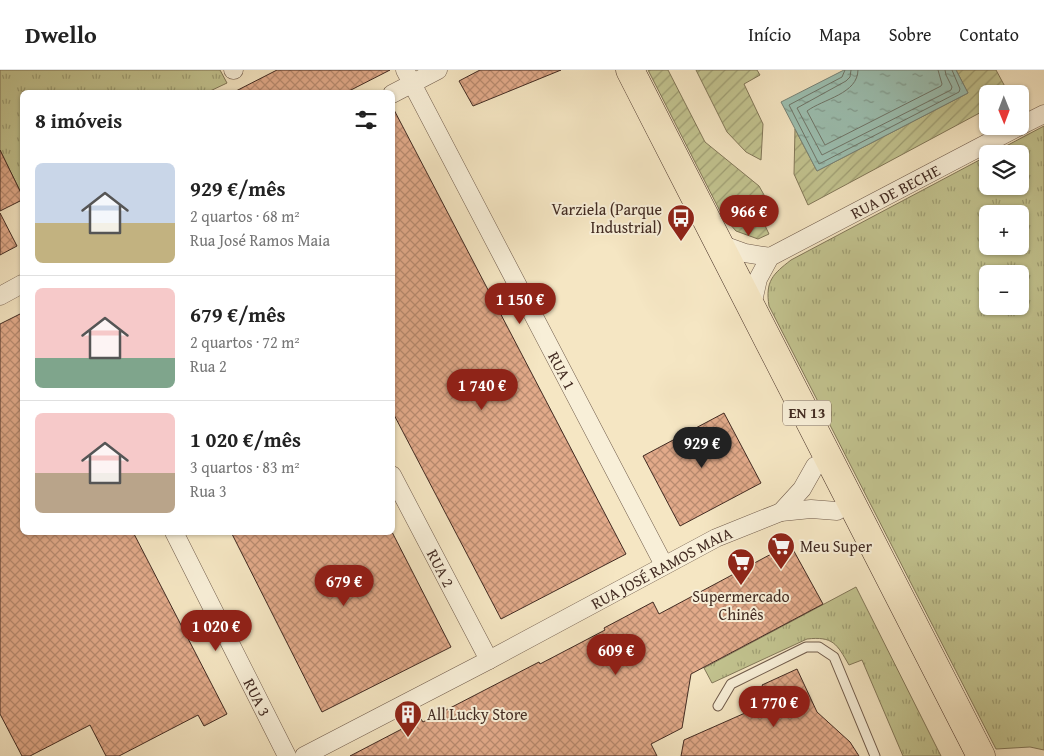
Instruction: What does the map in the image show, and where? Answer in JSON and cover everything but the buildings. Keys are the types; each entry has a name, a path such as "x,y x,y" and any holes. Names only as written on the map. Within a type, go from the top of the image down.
{"main road":[{"name":"EN 13","path":"612,70 962,756"},
{"name":"EN 13","path":"630,70 981,756"},
{"path":"837,511 845,514 852,523 916,630"}],"street":[{"path":"395,91 408,77 438,70"},
{"name":"RUA 1","path":"408,77 664,565"},
{"name":"RUA DE BECHE","path":"1029,122 1044,114"},
{"name":"RUA DE BECHE","path":"770,257 1003,135"},
{"path":"720,244 745,253 770,257 758,279 752,306"},
{"path":"0,296 20,285"},
{"name":"RUA JOSÉ RAMOS MAIA","path":"781,512 802,490 815,466"},
{"name":"RUA 2","path":"395,480 489,660"},
{"name":"RUA JOSÉ RAMOS MAIA","path":"304,756 489,660 716,538 781,512 811,509 837,511"},
{"name":"RUA 3","path":"176,535 287,756"}],"lane":[{"path":"718,706 730,684 806,647 819,646 834,657 875,756"}],"green space":[{"path":"0,70 220,70 227,83 212,90 20,90 20,191 0,150"},
{"path":"648,70 668,70 705,142 759,186 772,209 760,215 769,234 758,239 736,231 722,215"},
{"path":"696,70 757,70 760,75 744,84 763,124 761,160 746,152 727,132"},
{"path":"956,70 996,70 1004,85 979,85 979,113 808,205 794,174 795,129 817,171 968,93"},
{"path":"1044,126 1044,750 1030,747 996,749 769,306 769,284 775,274 791,260 979,160 979,195 1029,195 1029,145 1008,145"},
{"path":"856,587 941,756 903,756 862,660 849,665 837,647 829,640 807,639 712,683 704,668"}],"water":[{"path":"844,70 956,70 968,93 817,171 781,102"}],"place":[{"name":"Varziela (Parque Industrial)","path":"681,242"},
{"name":"Meu Super","path":"781,570"},
{"name":"Supermercado Chinês","path":"741,586"},
{"name":"All Lucky Store","path":"408,738"}]}
